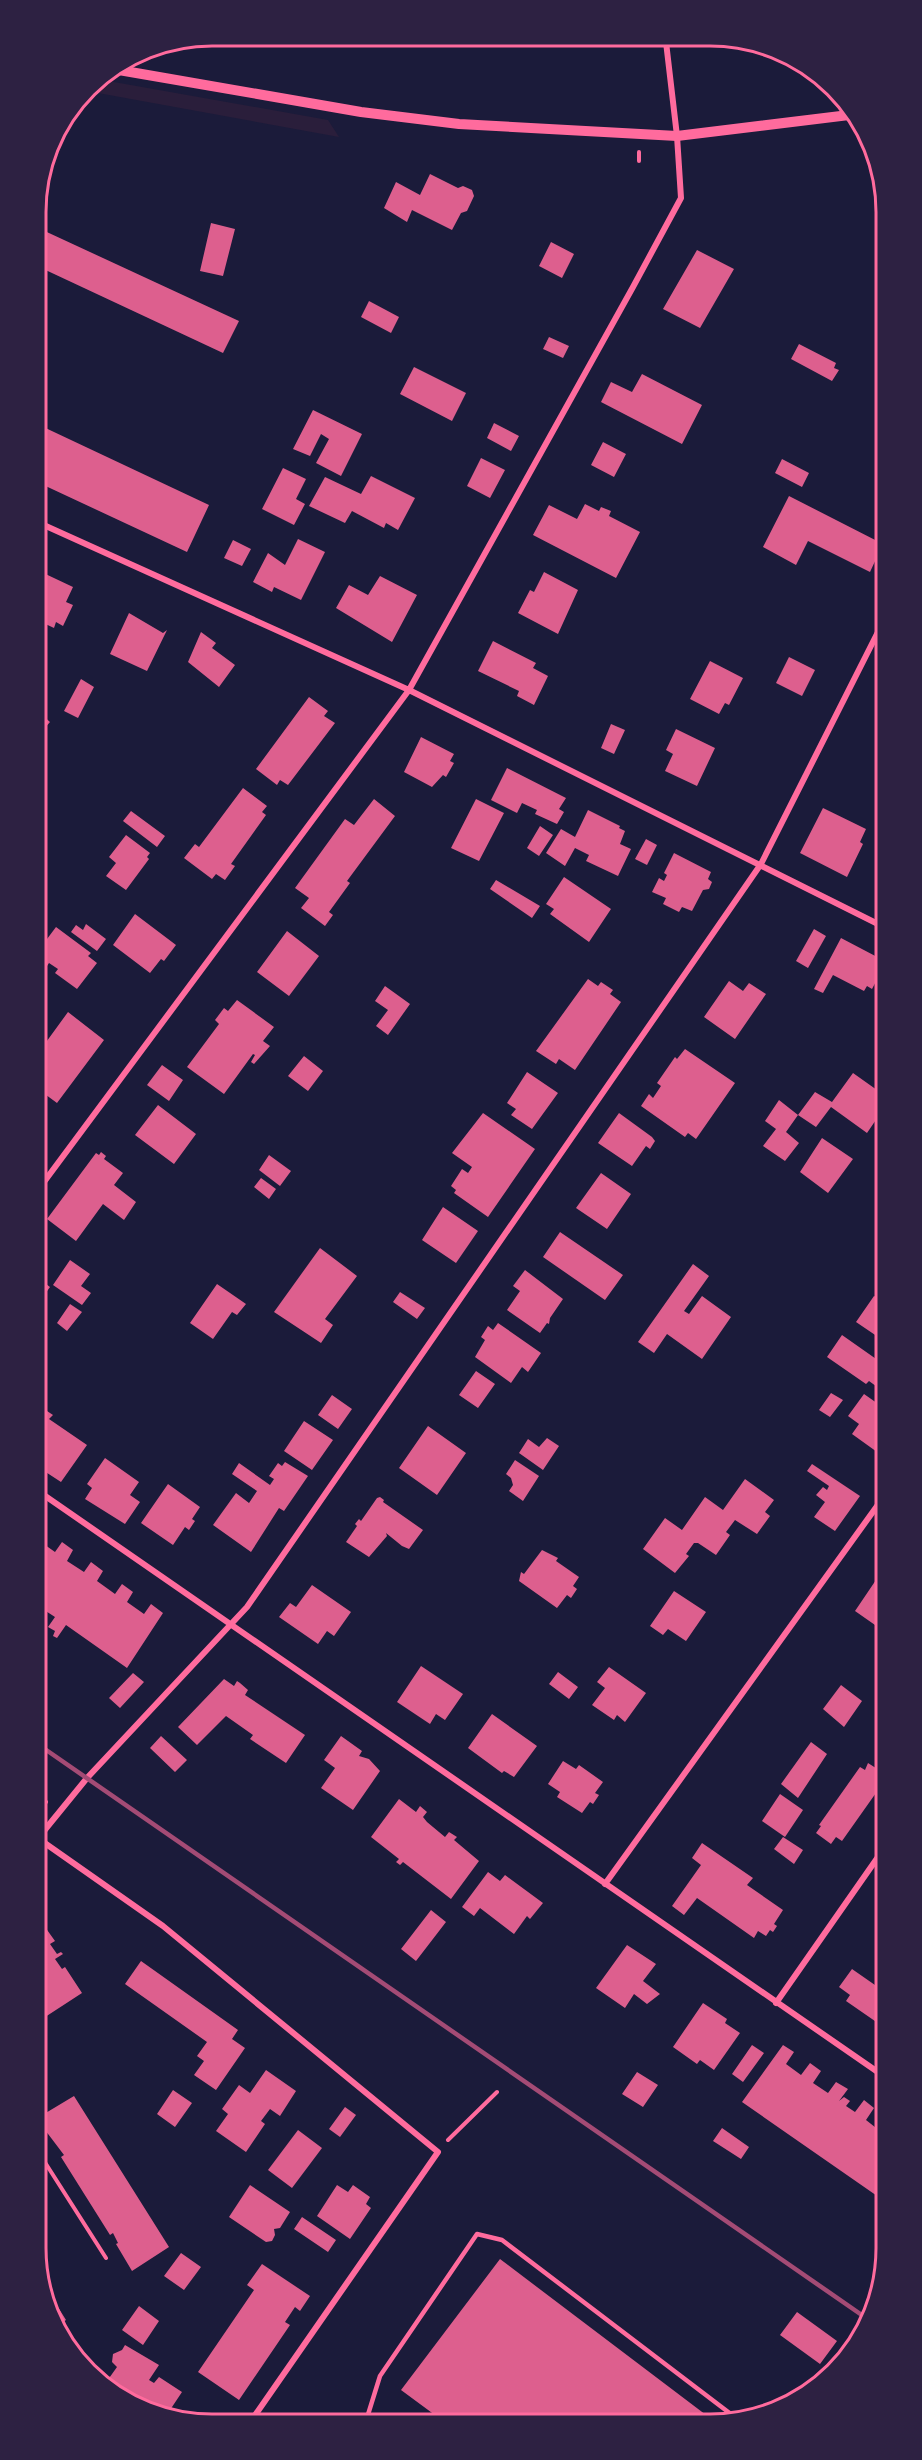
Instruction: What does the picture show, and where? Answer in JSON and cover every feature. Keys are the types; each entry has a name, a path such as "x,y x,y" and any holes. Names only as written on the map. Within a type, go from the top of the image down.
{"street":[{"path":"47,1179 409,690 681,198 677,136 667,47"},
{"path":"125,71 361,112 459,124 677,136 844,116"},
{"path":"47,526 409,690 876,923"},
{"path":"46,1828 87,1778 232,1624 761,864 876,636"},
{"path":"46,1497 875,2071"},
{"path":"605,1884 875,1508"},
{"path":"46,1843 163,1926 438,2152 256,2414"},
{"path":"776,2003 875,1861"}],"lane":[{"path":"368,2414 380,2376 477,2234 502,2240 728,2412"}],"path":[{"path":"438,2152 497,2092"},
{"path":"46,2164 106,2259"}],"shaded area":[{"path":"111,81 328,120 339,137 98,93"}],"building":[{"path":"430,174 458,188 463,186 472,190 474,196 467,211 461,213 452,230 412,210 407,222 384,208 396,182 420,195"},
{"path":"211,223 235,229 223,276 200,271"},
{"path":"47,232 239,321 223,353 47,271"},
{"path":"551,242 574,254 562,278 539,266"},
{"path":"697,250 734,269 700,328 663,309"},
{"path":"369,301 399,317 391,333 361,317"},
{"path":"549,337 569,346 563,358 543,349"},
{"path":"799,344 836,363 834,368 839,370 832,381 791,359"},
{"path":"414,367 466,393 452,421 400,394"},
{"path":"642,374 702,405 682,444 601,402 611,382 632,392"},
{"path":"313,410 362,434 341,476 316,463 329,439 321,434 310,456 293,449"},
{"path":"494,423 519,436 511,451 487,438"},
{"path":"47,429 209,505 187,552 47,487"},
{"path":"603,442 626,454 614,477 591,465"},
{"path":"481,458 505,470 490,498 467,486"},
{"path":"782,459 809,473 802,487 775,473"},
{"path":"283,468 306,479 296,499 305,504 294,525 262,509"},
{"path":"371,476 415,498 398,530 386,523 384,528 352,511 345,523 309,506 325,477 361,494"},
{"path":"789,496 876,540 876,559 870,572 808,541 796,565 763,547"},
{"path":"585,504 599,511 601,507 611,511 609,516 640,532 616,578 533,535 549,505 577,519"},
{"path":"298,539 325,552 301,600 274,587 272,592 253,582 268,553 285,565"},
{"path":"233,540 251,549 242,566 224,558"},
{"path":"544,572 578,590 558,634 518,613 530,590 534,592"},
{"path":"47,575 73,587 66,602 73,605 63,626 56,622 54,628 47,625"},
{"path":"380,576 417,595 392,642 336,608 349,585 368,595"},
{"path":"129,613 163,633 167,630 147,671 110,654"},
{"path":"201,632 216,643 212,648 235,665 219,687 188,662"},
{"path":"493,641 536,663 533,668 548,676 534,705 517,696 519,691 478,671"},
{"path":"789,657 815,670 802,696 776,683"},
{"path":"710,661 743,678 729,705 725,703 719,714 690,699"},
{"path":"81,679 94,687 78,718 64,711"},
{"path":"309,697 328,711 324,716 335,723 288,785 280,780 277,785 256,769"},
{"path":"611,724 625,730 614,754 601,748"},
{"path":"676,729 715,748 697,786 665,771 673,754 666,750"},
{"path":"421,737 454,754 450,761 454,763 446,777 443,775 432,787 404,772"},
{"path":"507,768 566,798 559,809 564,812 557,824 535,814 537,810 522,803 517,813 491,800"},
{"path":"243,788 267,806 262,812 266,815 231,864 235,866 225,880 216,874 212,879 184,858 195,844 199,847"},
{"path":"374,799 395,816 347,881 350,883 329,912 333,915 325,926 301,908 309,898 295,888 345,819 354,825"},
{"path":"476,799 504,813 479,861 451,848"},
{"path":"823,808 866,829 860,842 863,844 847,877 800,853"},
{"path":"588,810 620,826 619,828 625,831 620,844 631,849 618,876 586,861 589,855 575,848 565,866 546,853 561,829 575,837"},
{"path":"131,811 165,836 157,847 123,821"},
{"path":"540,826 553,835 539,856 527,848"},
{"path":"126,835 150,853 147,857 149,859 126,890 106,876 116,863 109,857"},
{"path":"646,839 657,845 647,865 635,859"},
{"path":"674,853 711,872 708,879 712,882 709,889 703,890 692,911 682,907 679,912 663,904 666,898 652,892 659,878 664,881 667,875 664,873"},
{"path":"564,877 611,909 589,942 550,914 554,909 546,904"},
{"path":"496,880 540,906 532,918 490,889"},
{"path":"135,914 176,945 164,961 161,959 150,973 113,945"},
{"path":"86,924 106,939 97,951 71,932 76,925 83,930"},
{"path":"56,927 91,953 88,956 97,963 77,989 55,973 58,969 49,963 47,967 47,939"},
{"path":"814,929 826,936 808,968 796,961"},
{"path":"287,931 319,956 289,996 257,972"},
{"path":"841,938 876,956 876,982 872,989 867,986 864,991 833,975 823,993 814,989"},
{"path":"588,979 598,986 601,982 613,990 610,994 621,1002 575,1070 559,1059 556,1064 536,1051"},
{"path":"729,981 743,991 749,983 766,994 735,1039 704,1017"},
{"path":"385,986 410,1004 388,1035 376,1026 388,1010 375,1001"},
{"path":"237,1000 274,1027 263,1041 270,1046 254,1064 251,1062 255,1055 253,1054 224,1094 187,1067 219,1024 215,1020 224,1008 228,1011"},
{"path":"68,1012 104,1040 57,1103 47,1095 47,1041"},
{"path":"685,1049 735,1083 696,1139 688,1133 685,1137 641,1106 649,1094 653,1098 661,1086 657,1083 675,1057 677,1059"},
{"path":"304,1056 323,1071 308,1091 288,1076"},
{"path":"162,1065 183,1080 169,1101 147,1085"},
{"path":"527,1072 558,1093 532,1129 511,1115 516,1109 507,1103"},
{"path":"853,1073 876,1089 876,1120 867,1133 831,1107 816,1127 798,1115 815,1092 832,1102"},
{"path":"779,1100 798,1115 786,1132 799,1143 785,1161 763,1146 776,1129 765,1121"},
{"path":"158,1105 196,1134 174,1164 135,1135"},
{"path":"483,1113 535,1149 488,1217 454,1193 456,1190 451,1186 462,1169 468,1173 472,1167 452,1153"},
{"path":"619,1113 655,1141 650,1149 646,1146 632,1166 598,1143"},
{"path":"822,1138 853,1159 828,1193 800,1172"},
{"path":"101,1152 106,1156 104,1159 123,1173 114,1185 136,1202 124,1220 103,1204 76,1241 47,1219 96,1153 99,1155"},
{"path":"269,1155 291,1171 280,1186 259,1170"},
{"path":"601,1173 631,1194 607,1229 576,1208"},
{"path":"261,1178 276,1189 269,1199 254,1187"},
{"path":"443,1207 478,1231 456,1263 422,1240"},
{"path":"560,1232 623,1275 605,1300 543,1257"},
{"path":"320,1248 357,1276 325,1319 333,1325 321,1343 274,1312"},
{"path":"70,1260 90,1274 81,1286 91,1293 82,1305 53,1285"},
{"path":"693,1264 709,1276 684,1311 689,1314 702,1296 731,1317 702,1359 667,1334 654,1353 638,1342"},
{"path":"525,1270 563,1299 550,1318 549,1324 547,1323 540,1333 507,1310 520,1291 513,1286"},
{"path":"217,1284 246,1304 237,1315 232,1312 213,1339 190,1323"},
{"path":"400,1292 425,1308 417,1319 393,1302"},
{"path":"874,1296 875,1297 875,1335 856,1322"},
{"path":"70,1304 82,1312 67,1331 57,1323"},
{"path":"498,1323 541,1353 528,1372 522,1367 511,1383 475,1357 485,1340 481,1337 488,1326 493,1330"},
{"path":"842,1335 875,1358 875,1386 869,1381 866,1384 827,1357"},
{"path":"476,1371 495,1384 478,1408 459,1395"},
{"path":"831,1393 843,1400 830,1417 819,1410"},
{"path":"864,1394 875,1402 875,1451 852,1434 859,1424 848,1416"},
{"path":"332,1395 352,1409 338,1429 318,1415"},
{"path":"46,1411 53,1415 49,1419 87,1445 61,1482 46,1472"},
{"path":"304,1421 333,1440 312,1470 284,1451"},
{"path":"428,1426 466,1453 437,1495 399,1468"},
{"path":"547,1438 559,1446 543,1470 519,1453 528,1439 539,1447"},
{"path":"105,1458 139,1482 130,1495 140,1502 125,1524 85,1499 92,1488 87,1484"},
{"path":"515,1460 539,1476 523,1501 509,1491 513,1485 511,1478 506,1474"},
{"path":"285,1462 308,1476 284,1511 279,1508 251,1552 213,1525 236,1493 249,1503 257,1491 232,1474 239,1463 270,1485 274,1479 269,1476 278,1463 282,1466"},
{"path":"812,1464 860,1496 835,1531 814,1517 825,1502 816,1495 823,1487 827,1490 829,1486 807,1471"},
{"path":"745,1479 774,1500 765,1512 770,1516 757,1534 735,1520 726,1532 730,1535 716,1555 698,1543 694,1543 686,1554 689,1556 675,1573 643,1549 665,1518 682,1530 705,1497 723,1510"},
{"path":"168,1484 200,1507 192,1519 195,1521 189,1530 185,1527 173,1545 141,1523"},
{"path":"380,1497 384,1500 383,1502 423,1530 409,1549 386,1533 387,1536 369,1557 346,1542 357,1526 355,1524 359,1519 361,1521"},
{"path":"62,1542 73,1550 67,1561 84,1572 91,1562 103,1571 97,1581 115,1594 122,1584 133,1592 127,1602 144,1614 151,1604 163,1613 127,1668 66,1625 57,1638 53,1636 55,1631 48,1627 55,1617 46,1611 46,1546 55,1552"},
{"path":"542,1550 558,1558 556,1561 579,1577 573,1586 577,1589 571,1598 567,1595 557,1608 519,1581 521,1572 524,1574"},
{"path":"875,1581 875,1625 855,1611"},
{"path":"312,1585 351,1612 334,1636 327,1631 318,1644 279,1617 290,1603 296,1607"},
{"path":"674,1591 706,1612 686,1641 668,1629 663,1635 650,1626"},
{"path":"421,1666 463,1694 445,1720 436,1714 430,1724 397,1702"},
{"path":"609,1667 646,1693 625,1722 617,1715 614,1720 592,1705 605,1688 597,1682"},
{"path":"558,1672 578,1687 569,1699 549,1684"},
{"path":"133,1673 144,1682 120,1708 109,1698"},
{"path":"224,1679 234,1686 237,1681 240,1683 248,1690 245,1695 305,1735 286,1763 250,1739 253,1735 226,1716 197,1745 178,1727"},
{"path":"841,1685 862,1701 844,1727 823,1709"},
{"path":"492,1714 537,1746 514,1777 504,1771 502,1773 468,1748"},
{"path":"161,1736 187,1760 175,1772 150,1748"},
{"path":"341,1736 362,1751 359,1756 369,1759 380,1771 353,1810 321,1788 335,1768 324,1760"},
{"path":"811,1742 827,1754 798,1798 781,1784"},
{"path":"563,1761 576,1769 579,1765 603,1782 595,1793 599,1795 593,1804 590,1802 582,1813 557,1797 560,1792 548,1784"},
{"path":"868,1763 875,1768 875,1794 842,1841 836,1837 831,1844 816,1833 821,1826 819,1825 860,1767 865,1770"},
{"path":"780,1794 803,1810 785,1837 762,1821"},
{"path":"399,1799 416,1812 420,1806 427,1812 423,1817 427,1822 445,1837 449,1832 457,1837 454,1840 479,1861 451,1899 403,1862 400,1865 396,1862 399,1859 371,1837"},
{"path":"783,1837 803,1850 794,1864 774,1849"},
{"path":"702,1843 753,1878 747,1885 783,1910 774,1924 777,1926 773,1932 770,1930 766,1936 758,1931 754,1938 697,1898 684,1915 672,1906 701,1865 692,1858"},
{"path":"488,1872 500,1881 505,1875 543,1903 530,1919 527,1916 514,1934 480,1908 474,1916 462,1907"},
{"path":"431,1910 446,1922 416,1961 401,1949"},
{"path":"46,1929 55,1941 50,1944 57,1954 61,1952 63,1954 55,1959 62,1969 65,1967 82,1993 46,2016"},
{"path":"627,1945 656,1964 643,1981 660,1994 647,2004 634,1994 625,2008 596,1988"},
{"path":"141,1961 238,2030 232,2039 245,2048 216,2090 194,2075 204,2061 197,2056 207,2042 125,1984"},
{"path":"852,1969 875,1985 875,2021 846,2001 850,1995 839,1987"},
{"path":"703,2003 727,2019 725,2023 740,2033 714,2070 700,2060 697,2064 673,2047"},
{"path":"752,2045 764,2053 743,2082 732,2074"},
{"path":"783,2045 794,2052 786,2064 801,2075 810,2063 821,2071 813,2083 828,2093 836,2082 848,2089 839,2101 844,2097 850,2101 846,2106 855,2112 864,2100 874,2108 866,2120 875,2127 875,2195 742,2102"},
{"path":"266,2070 296,2091 280,2116 270,2109 261,2121 265,2124 246,2152 216,2131 228,2114 222,2109 239,2085 250,2093"},
{"path":"637,2072 658,2085 643,2107 622,2094"},
{"path":"173,2090 192,2103 175,2127 157,2114"},
{"path":"74,2096 169,2247 132,2271 116,2244 118,2243 113,2233 110,2235 61,2157 64,2155 46,2131 46,2113"},
{"path":"345,2107 356,2115 340,2137 329,2129"},
{"path":"722,2128 749,2147 741,2159 713,2141"},
{"path":"298,2130 322,2148 292,2188 268,2170"},
{"path":"250,2185 290,2212 280,2228 274,2229 275,2235 272,2241 266,2242 229,2217"},
{"path":"337,2185 348,2192 353,2185 370,2197 366,2204 371,2208 350,2239 317,2216"},
{"path":"302,2217 336,2240 328,2252 294,2229"},
{"path":"181,2253 201,2267 184,2290 164,2276"},
{"path":"500,2259 705,2414 434,2414 401,2390"},
{"path":"262,2264 310,2296 300,2311 295,2307 285,2322 290,2325 239,2400 198,2372 254,2290 247,2285"},
{"path":"57,2306 66,2320 64,2321"},
{"path":"139,2306 159,2321 143,2345 122,2330"},
{"path":"797,2312 837,2341 820,2364 780,2335"},
{"path":"125,2345 159,2365 149,2380 154,2383 159,2377 182,2392 171,2408 139,2396 109,2378 117,2367 112,2362 113,2354 122,2350"}],"railway":[{"path":"46,1750 861,2315"}]}
